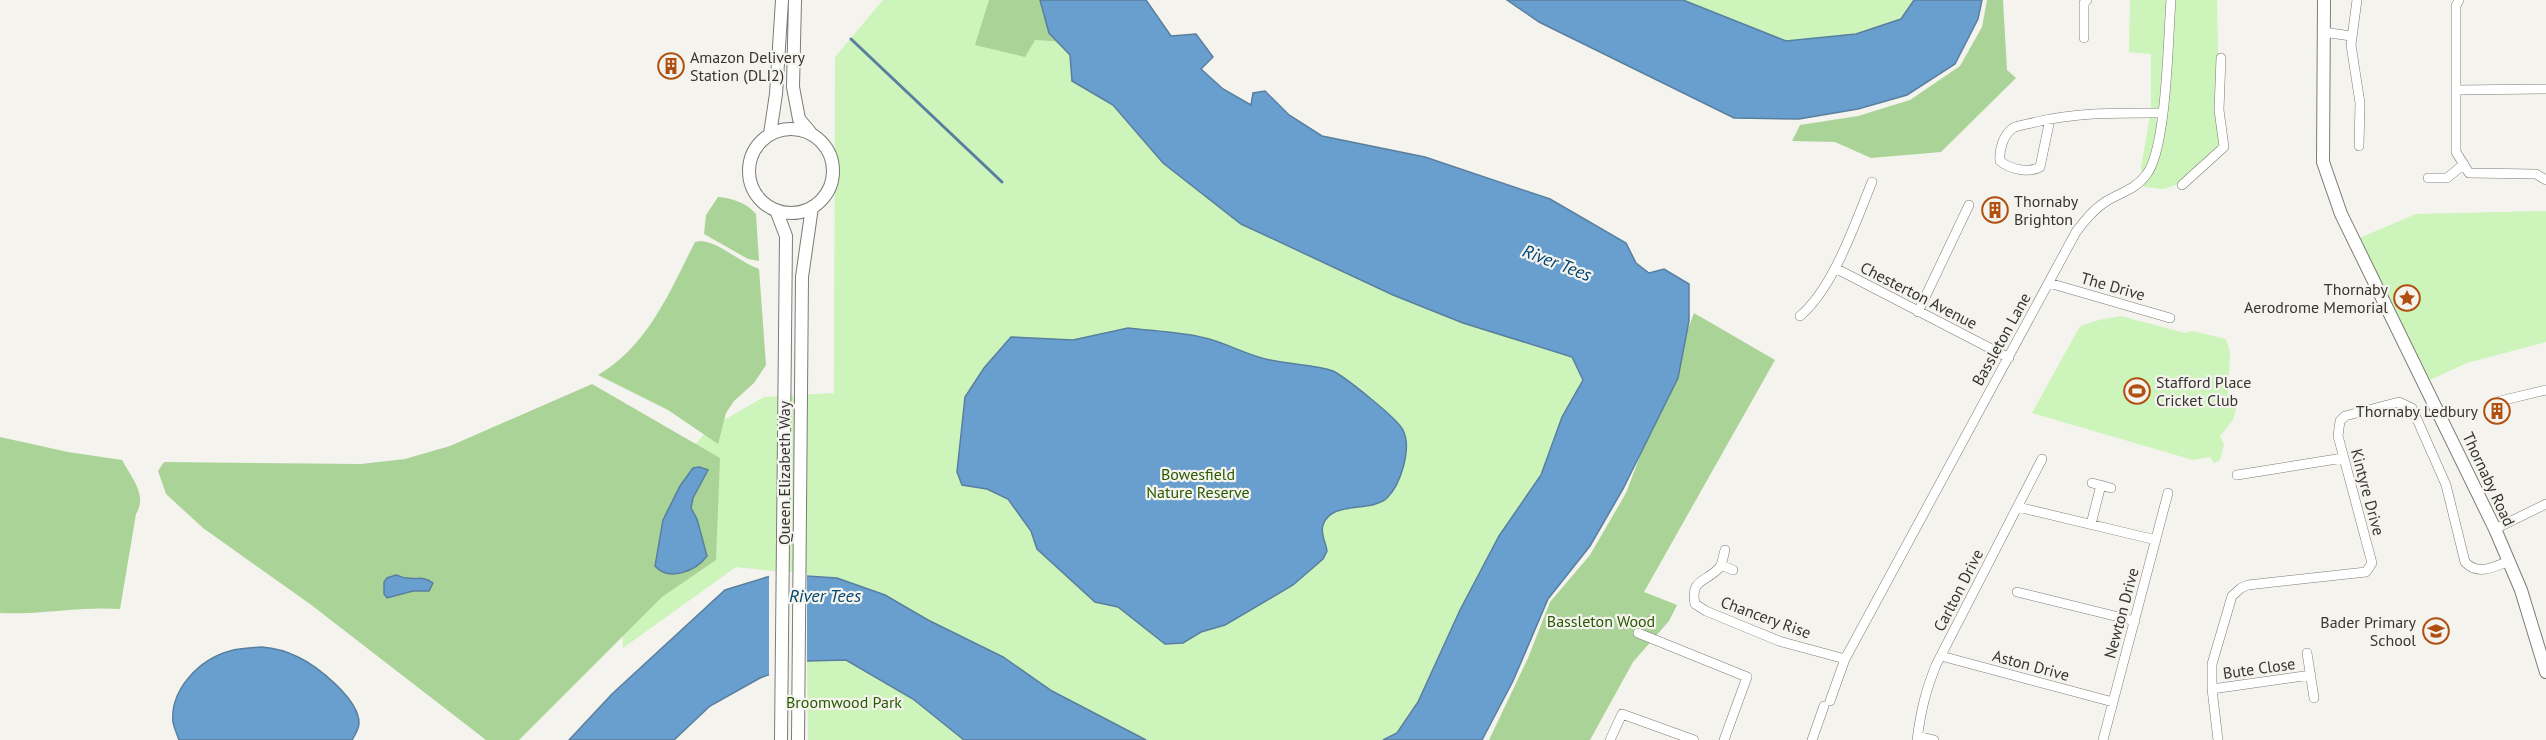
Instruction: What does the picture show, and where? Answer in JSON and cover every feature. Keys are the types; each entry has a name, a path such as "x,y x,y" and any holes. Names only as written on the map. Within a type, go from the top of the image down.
{"street":[{"path":"782,0 776,94 770,134 753,153 749,177 760,199 776,210 796,213 812,207 829,190 833,166 824,144 810,133 799,119 793,87 795,0"},
{"path":"2084,38 2084,3 2087,0"},
{"name":"Bassleton Lane","path":"1812,740 1824,722 1827,703 1845,659 2076,232 2088,216 2105,202 2134,188 2147,174 2157,155 2171,0"},
{"name":"Thornaby Road","path":"2324,0 2323,162 2341,214 2509,561 2537,639 2546,672"},
{"path":"2357,0 2351,36 2360,103 2359,146"},
{"path":"2459,0 2456,6 2456,152 2469,172 2536,174 2546,180"},
{"path":"2323,32 2351,36"},
{"path":"2182,185 2224,147 2219,110 2222,58"},
{"path":"2456,90 2546,89"},
{"path":"2050,118 2040,167 2032,171 2006,166 2000,162 1999,152 2006,134 2014,127 2050,118 2086,113 2162,113"},
{"path":"770,134 794,129 810,133"},
{"path":"2427,178 2447,178 2463,164"},
{"name":"Chesterton Avenue","path":"1872,182 1835,268 2008,358"},
{"path":"1918,312 1969,206"},
{"name":"Queen Elizabeth Way","path":"798,740 802,277 812,207"},
{"name":"Queen Elizabeth Way","path":"776,210 786,236 781,740"},
{"path":"1800,315 1807,310 1835,268"},
{"name":"The Drive","path":"2049,283 2169,318"},
{"path":"2500,401 2546,390"},
{"name":"Kintyre Drive","path":"2218,740 2212,689 2212,664 2229,603 2236,591 2248,585 2366,572 2372,563 2337,429 2345,416 2390,404 2406,404 2415,414 2446,485 2465,562 2475,570 2484,570 2509,561"},
{"path":"2237,475 2343,458"},
{"name":"Carlton Drive","path":"1918,738 1918,719 1924,695 1941,656 2042,459"},
{"path":"2091,524 2096,484 2111,488"},
{"name":"Newton Drive","path":"2103,740 2168,494"},
{"path":"2495,529 2546,504"},
{"path":"2018,507 2156,540"},
{"path":"1721,566 1725,550"},
{"name":"Chancery Rise","path":"1733,570 1721,566 1695,586 1693,593 1695,604 1706,611 1779,641 1845,659"},
{"path":"2017,592 2134,621"},
{"path":"1638,633 1747,677 1724,740"},
{"path":"2307,653 2314,698"},
{"name":"Aston Drive","path":"1941,656 2113,702"},
{"name":"Bute Close","path":"2212,689 2311,675"},
{"path":"1610,740 1622,714 1694,740"},
{"path":"1918,738 1934,740"}],"green space":[{"name":"Bowesfield Nature Reserve","path":"883,0 1040,0 1049,33 1070,55 1072,81 1113,105 1163,163 1463,323 1572,357 1583,380 1562,417 1541,475 1499,536 1460,610 1418,702 1397,733 1383,740 1146,740 1052,691 1003,657 928,620 885,595 837,578 736,567 623,648 617,530 710,428 764,397 834,393 835,57"},
{"path":"989,0 1046,0 1065,42 1035,40 1025,57 975,45"},
{"path":"1683,0 1914,0 1902,19 1856,34 1786,41"},
{"path":"1987,0 2003,0 2007,70 2016,78 1941,152 1871,158 1835,142 1792,141 1800,125 1858,116 1910,100 1960,66 1982,27"},
{"path":"2130,0 2217,0 2220,145 2176,185 2163,189 2144,187 2141,167 2151,110 2151,54 2129,52"},
{"path":"718,197 739,202 756,214 759,261 748,259 704,234 706,215"},
{"path":"2546,211 2546,342 2467,363 2430,380 2357,239 2416,214"},
{"path":"701,241 716,245 759,269 766,365 754,383 734,401 726,413 718,444 668,410 598,375 631,349 644,333 667,298 695,242"},
{"name":"Bassleton Wood","path":"1694,313 1775,360 1644,592 1677,605 1669,621 1633,662 1590,740 1489,740 1528,658 1550,602 1590,555 1626,493"},
{"name":"Stafford Place Cricket Club","path":"2121,316 2185,333 2193,331 2226,339 2230,352 2228,399 2237,405 2233,420 2220,436 2224,445 2220,460 2214,463 2210,457 2193,460 2032,413 2080,326"},
{"path":"592,384 720,458 716,560 662,597 519,740 486,740 310,604 203,528 166,494 158,471 164,462 361,464 405,459 450,446"},
{"path":"0,437 68,452 122,460 137,486 140,500 120,609 0,613"},
{"name":"Broomwood Park","path":"846,660 913,699 964,740 808,740 807,661"}],"water":[{"name":"River Tees","path":"1040,0 1146,0 1171,36 1196,34 1213,57 1201,69 1223,89 1251,105 1253,93 1265,91 1289,115 1322,136 1425,157 1550,199 1626,243 1636,263 1649,273 1664,269 1689,284 1689,321 1678,378 1623,489 1590,546 1548,599 1513,681 1482,740 1383,740 1397,733 1418,702 1460,610 1499,536 1541,475 1562,417 1583,380 1572,357 1463,323 1393,295 1241,224 1163,163 1113,105 1072,81 1070,55 1049,33"},
{"path":"1507,0 1683,0 1786,41 1856,34 1901,19 1914,0 1982,0 1978,19 1955,64 1907,95 1858,109 1799,119 1734,118 1539,22"},
{"path":"1128,328 1196,336 1262,358 1333,371 1359,389 1399,424 1405,438 1404,466 1397,484 1387,498 1371,505 1343,509 1327,517 1322,528 1327,551 1323,559 1293,585 1225,625 1201,632 1183,643 1165,644 1118,607 1095,602 1037,549 1031,531 1008,499 987,489 962,485 957,472 965,397 984,368 1011,337 1073,340"},
{"path":"693,468 708,470 693,498 691,508 697,519 707,556 696,566 682,573 661,571 655,566 663,520 680,486"},
{"name":"River Tees","path":"777,574 837,578 885,595 928,620 1003,657 1052,691 1146,740 964,740 913,699 846,660 807,661 760,678 710,706 674,740 569,740 612,694 725,590"},
{"path":"396,575 406,578 423,578 433,583 429,591 413,591 387,598 384,594 384,582 387,578"},
{"path":"262,647 280,650 298,657 336,684 357,714 359,725 352,740 179,740 173,722 173,710 176,698 189,677 198,668 219,655 238,649"}],"pier":[{"path":"777,571 807,573 807,664 769,678 769,573"}],"waterway":[{"path":"851,39 1002,182"}],"place":[{"name":"Amazon Delivery Station (DLI2)","path":"671,66"},
{"name":"Thornaby Brighton","path":"1995,210"},
{"name":"Thornaby Aerodrome Memorial","path":"2407,298"},
{"name":"Stafford Place Cricket Club","path":"2137,391"},
{"name":"Thornaby Ledbury","path":"2497,411"},
{"name":"Bader Primary School","path":"2436,631"}]}
